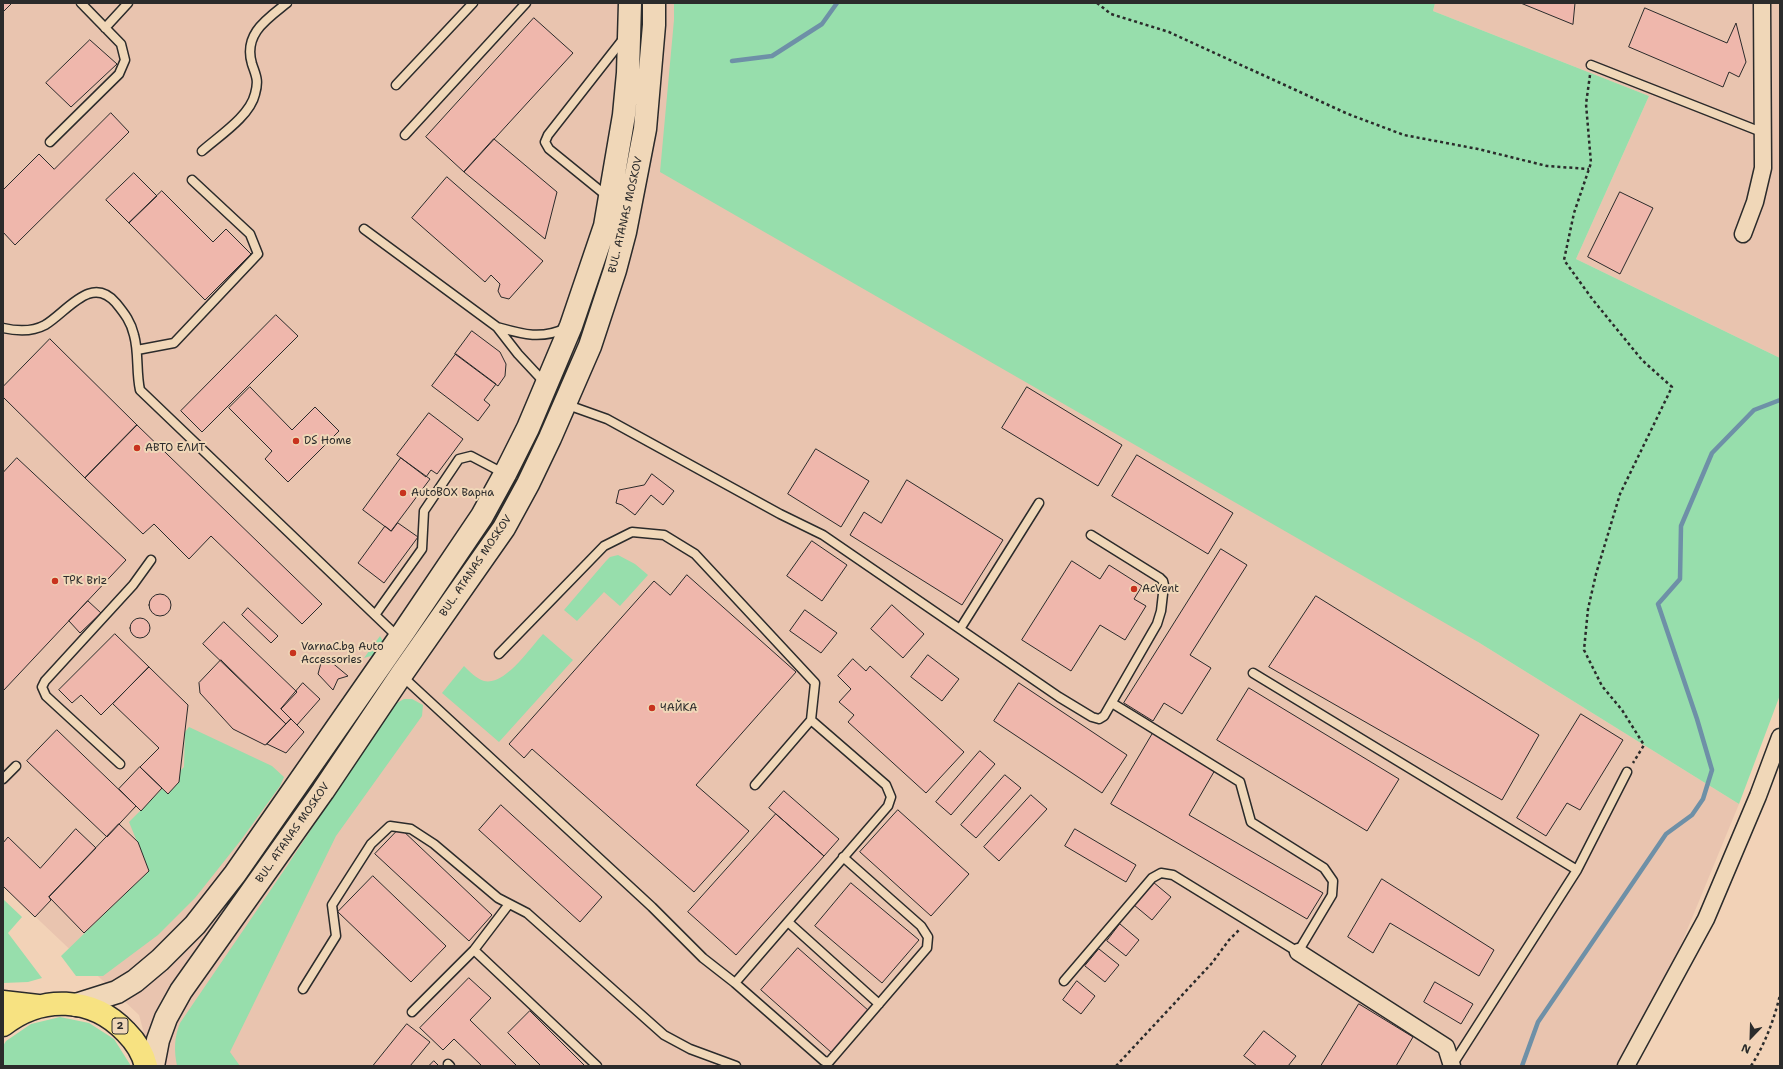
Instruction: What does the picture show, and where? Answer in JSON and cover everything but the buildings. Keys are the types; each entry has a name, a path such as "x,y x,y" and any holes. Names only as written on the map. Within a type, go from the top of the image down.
{"main road":[{"name":"BUL. ATANAS MOSKOV","path":"76,1005 117,992 135,981 160,960 195,925 235,874 387,656 482,516 505,474 571,326 605,226 624,115 630,30 630,3"},
{"name":"BUL. ATANAS MOSKOV","path":"153,1066 158,1040 166,1018 181,991 318,798 401,675 504,528 528,484 590,346 615,270 628,218 645,129 654,32 654,3"},
{"path":"387,656 397,650 404,652 407,658 401,675"},
{"name":"2","path":"3,1002 39,1006"},
{"name":"2","path":"3,1026 15,1016 39,1006 58,1003 76,1005 98,1011 118,1023 133,1040 146,1066"}],"street":[{"path":"1743,234 1755,202 1763,168 1764,133 1762,3"},
{"path":"1626,1066 1706,919 1758,796 1780,737"},
{"path":"1298,952 1446,1047 1452,1065"}],"lane":[{"path":"50,142 119,74 125,60 121,44 81,3"},
{"path":"105,28 128,3"},
{"path":"202,151 249,110 255,94 257,75 252,63 251,41 262,23 287,3"},
{"path":"396,85 473,3"},
{"path":"405,135 526,3"},
{"path":"610,198 549,149 545,142 552,129 630,30"},
{"path":"1591,65 1764,133"},
{"path":"137,350 174,343 258,254 250,234 192,180"},
{"path":"364,229 497,327 518,354 546,384"},
{"path":"3,328 15,330 32,329 44,325 80,297 92,292 101,292 112,299 128,318 137,350 138,381 140,390 399,638"},
{"path":"497,327 521,334 539,335 554,334 571,326"},
{"path":"565,404 607,419 780,514 823,535 960,629 1092,717 1099,719 1104,716 1112,703 1157,624 1161,611 1163,581 1091,535"},
{"path":"375,615 422,549 424,511 458,459 471,456 505,474"},
{"path":"960,629 1039,503"},
{"path":"499,654 604,546 632,532 664,535 695,554 815,683 811,720 755,785"},
{"path":"120,764 46,696 42,687 45,681 133,585 151,560"},
{"path":"1253,673 1577,870"},
{"path":"401,675 652,908 703,958 735,983 824,1061 829,1062 927,948 928,937 921,926 844,858"},
{"path":"1064,981 1152,878 1161,874 1173,875 1298,952 1332,895 1333,881 1324,868 1251,822 1240,782 1112,703"},
{"path":"735,983 888,806 891,797 886,785 811,720"},
{"path":"3,779 16,766"},
{"path":"1452,1065 1577,870 1627,772"},
{"path":"302,989 336,936 332,905 371,844 390,826 411,829 434,844 498,898 527,913 664,1035 690,1050 736,1066"},
{"path":"412,1012 474,950 509,904"},
{"path":"788,922 879,1004"},
{"path":"474,950 597,1066"}],"path":[{"path":"1097,3 1111,14 1169,32 1348,114 1404,135 1478,149 1547,166 1589,169"},
{"path":"1591,65 1586,104 1591,163 1574,213 1564,260 1593,300 1642,360 1672,387 1620,494 1596,574 1588,610 1584,650 1602,686 1622,710 1644,745 1627,772"},
{"path":"1116,1066 1212,963 1229,940 1248,921"},
{"path":"1751,1066 1762,1049 1776,1012 1780,995"}],"shaded area":[{"path":"3,3 674,3 674,20 1478,642 1739,804 1631,1066 153,1066 139,1015 3,886"},
{"path":"1435,3 1780,3 1780,358 1576,259 1649,96 1433,11"}],"green space":[{"path":"674,3 1435,3 1433,11 1649,96 1576,259 1780,358 1780,695 1739,804 1478,642 660,172 674,20"},
{"path":"618,555 635,564 648,575 620,606 604,592 577,621 564,610 606,561 610,557"},
{"path":"543,634 573,660 499,742 442,693 464,666 476,677 484,681 492,681 500,678 516,665"},
{"path":"380,636 384,643 378,654 364,658"},
{"path":"404,699 412,699 423,705 422,716 336,836 230,1052 240,1066 177,1066 175,1044 180,1023 287,866 385,717 395,704"},
{"path":"189,727 272,766 284,777 280,786 241,840 195,898 158,935 103,976 76,976 61,956 149,871 129,822 184,767 185,732"},
{"path":"3,899 22,917 8,933 42,978 28,982 3,983"},
{"path":"60,1017 89,1023 114,1039 131,1066 3,1066 3,1046 6,1041 31,1024"}],"waterway":[{"path":"732,61 772,56 822,24 837,3"},
{"path":"1522,1066 1538,1022 1666,834 1692,815 1703,799 1712,770 1697,719 1658,604 1680,579 1681,526 1712,453 1754,410 1780,400"}],"place":[{"name":"DS Home","path":"296,441"},
{"name":"АВТО ЕЛИТ","path":"137,448"},
{"name":"AutoBOX Варна","path":"403,493"},
{"name":"TPK Briz","path":"55,581"},
{"name":"AcVent","path":"1134,589"},
{"name":"VarnaC.bg Auto Accessories","path":"293,653"},
{"name":"ЧАЙКА","path":"652,708"}]}
